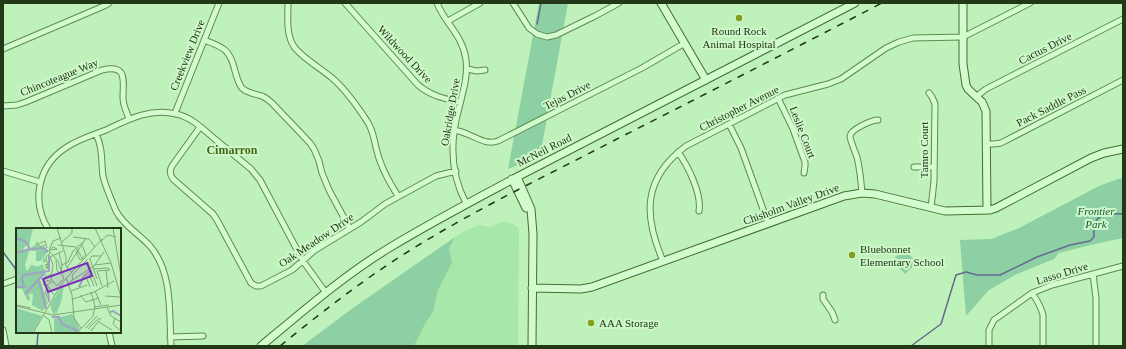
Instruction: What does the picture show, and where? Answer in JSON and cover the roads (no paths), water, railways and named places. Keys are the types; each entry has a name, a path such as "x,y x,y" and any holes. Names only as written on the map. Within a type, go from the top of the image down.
{"street":[{"path":"3,49 109,3"},
{"name":"Creekview Drive","path":"175,114 219,3"},
{"path":"288,3 289,33 293,45 298,52 334,79 366,119 372,130 382,167 398,196"},
{"name":"Wildwood Drive","path":"345,3 418,85 436,97 460,102"},
{"name":"Oakridge Drive","path":"437,3 440,11 463,45 466,59 466,83 454,130 452,149 459,188 466,203"},
{"path":"448,21 480,3"},
{"path":"513,3 528,28 537,34 547,37 556,35 619,3"},
{"path":"661,3 706,80"},
{"name":"McNeil Road","path":"261,346 326,293 388,248 466,203 855,3"},
{"path":"963,3 963,64 966,85 982,102 986,111 986,210"},
{"name":"Christopher Avenue","path":"664,261 652,231 650,202 661,172 678,152 686,146 778,98 841,79 886,48 899,42 916,38 963,37 1030,3"},
{"name":"Cactus Drive","path":"977,96 986,89 1123,19"},
{"path":"204,40 219,45 227,52 234,65 237,80 245,91 267,98 310,143 319,161 329,190 350,229"},
{"name":"Tejas Drive","path":"454,130 464,132 484,142 490,143 498,141 636,71 685,44"},
{"name":"Chincoteague Way","path":"3,106 17,105 26,102 102,70 114,69 120,72 124,77 124,104 129,119"},
{"name":"Oakridge Drive","path":"467,69 477,71 485,70"},
{"name":"Pack Saddle Pass","path":"986,144 1001,142 1123,80"},
{"name":"Tamro Court","path":"929,93 935,104 934,188 931,208"},
{"name":"Leslie Court","path":"778,98 805,162 806,166 804,173"},
{"path":"48,228 43,219 40,205 40,182 48,166 57,155 68,146 129,119 152,112 175,114 189,119 200,127 256,174 303,262 326,293"},
{"path":"862,193 859,167 850,139 850,134 869,121 878,120"},
{"path":"729,124 740,148 768,224"},
{"name":"Oak Meadow Drive","path":"200,127 172,166 170,172 171,176 210,211 217,220 250,283 256,286 261,286 292,270 315,250 362,222 398,196 436,176 456,171"},
{"path":"96,134 101,148 104,180 117,212 126,224 150,246 161,263 168,285 170,346"},
{"name":"Chisholm Valley Drive","path":"532,288 575,289 601,284 838,198 862,193 875,194 945,211 986,210 996,208 1098,155 1123,149"},
{"path":"678,152 689,170 699,200 699,211"},
{"path":"914,167 934,167"},
{"path":"3,171 40,182"},
{"path":"515,178 532,224 534,244 532,346"},
{"name":"Lasso Drive","path":"988,346 989,330 994,320 1032,293 1052,284 1123,266"},
{"path":"1093,274 1096,298 1096,346"},
{"path":"3,284 16,279"},
{"path":"1032,293 1040,306 1043,316 1043,346"},
{"path":"823,295 823,299 832,312 835,320"},
{"path":"3,330 6,346"},
{"path":"109,333 112,346"},
{"path":"170,336 203,336"}],"waterway":[{"path":"537,24 541,3"},
{"path":"911,346 941,324 956,275 966,272 977,275 1000,275 1037,257 1070,245 1090,241 1094,237 1095,224 1100,216 1123,214"},
{"path":"3,252 15,268 16,272"},
{"path":"37,346 38,333"}],"railway":[{"path":"280,346 359,284 409,251 460,221 882,3"}],"place":[{"name":"Round Rock Animal Hospital","path":"739,18"},
{"name":"Bluebonnet Elementary School","path":"852,255"},
{"name":"AAA Storage","path":"591,323"}],"district":[{"name":"Cimarron","path":"232,150"}],"park label":[{"name":"Frontier Park","path":"1096,217"}]}
